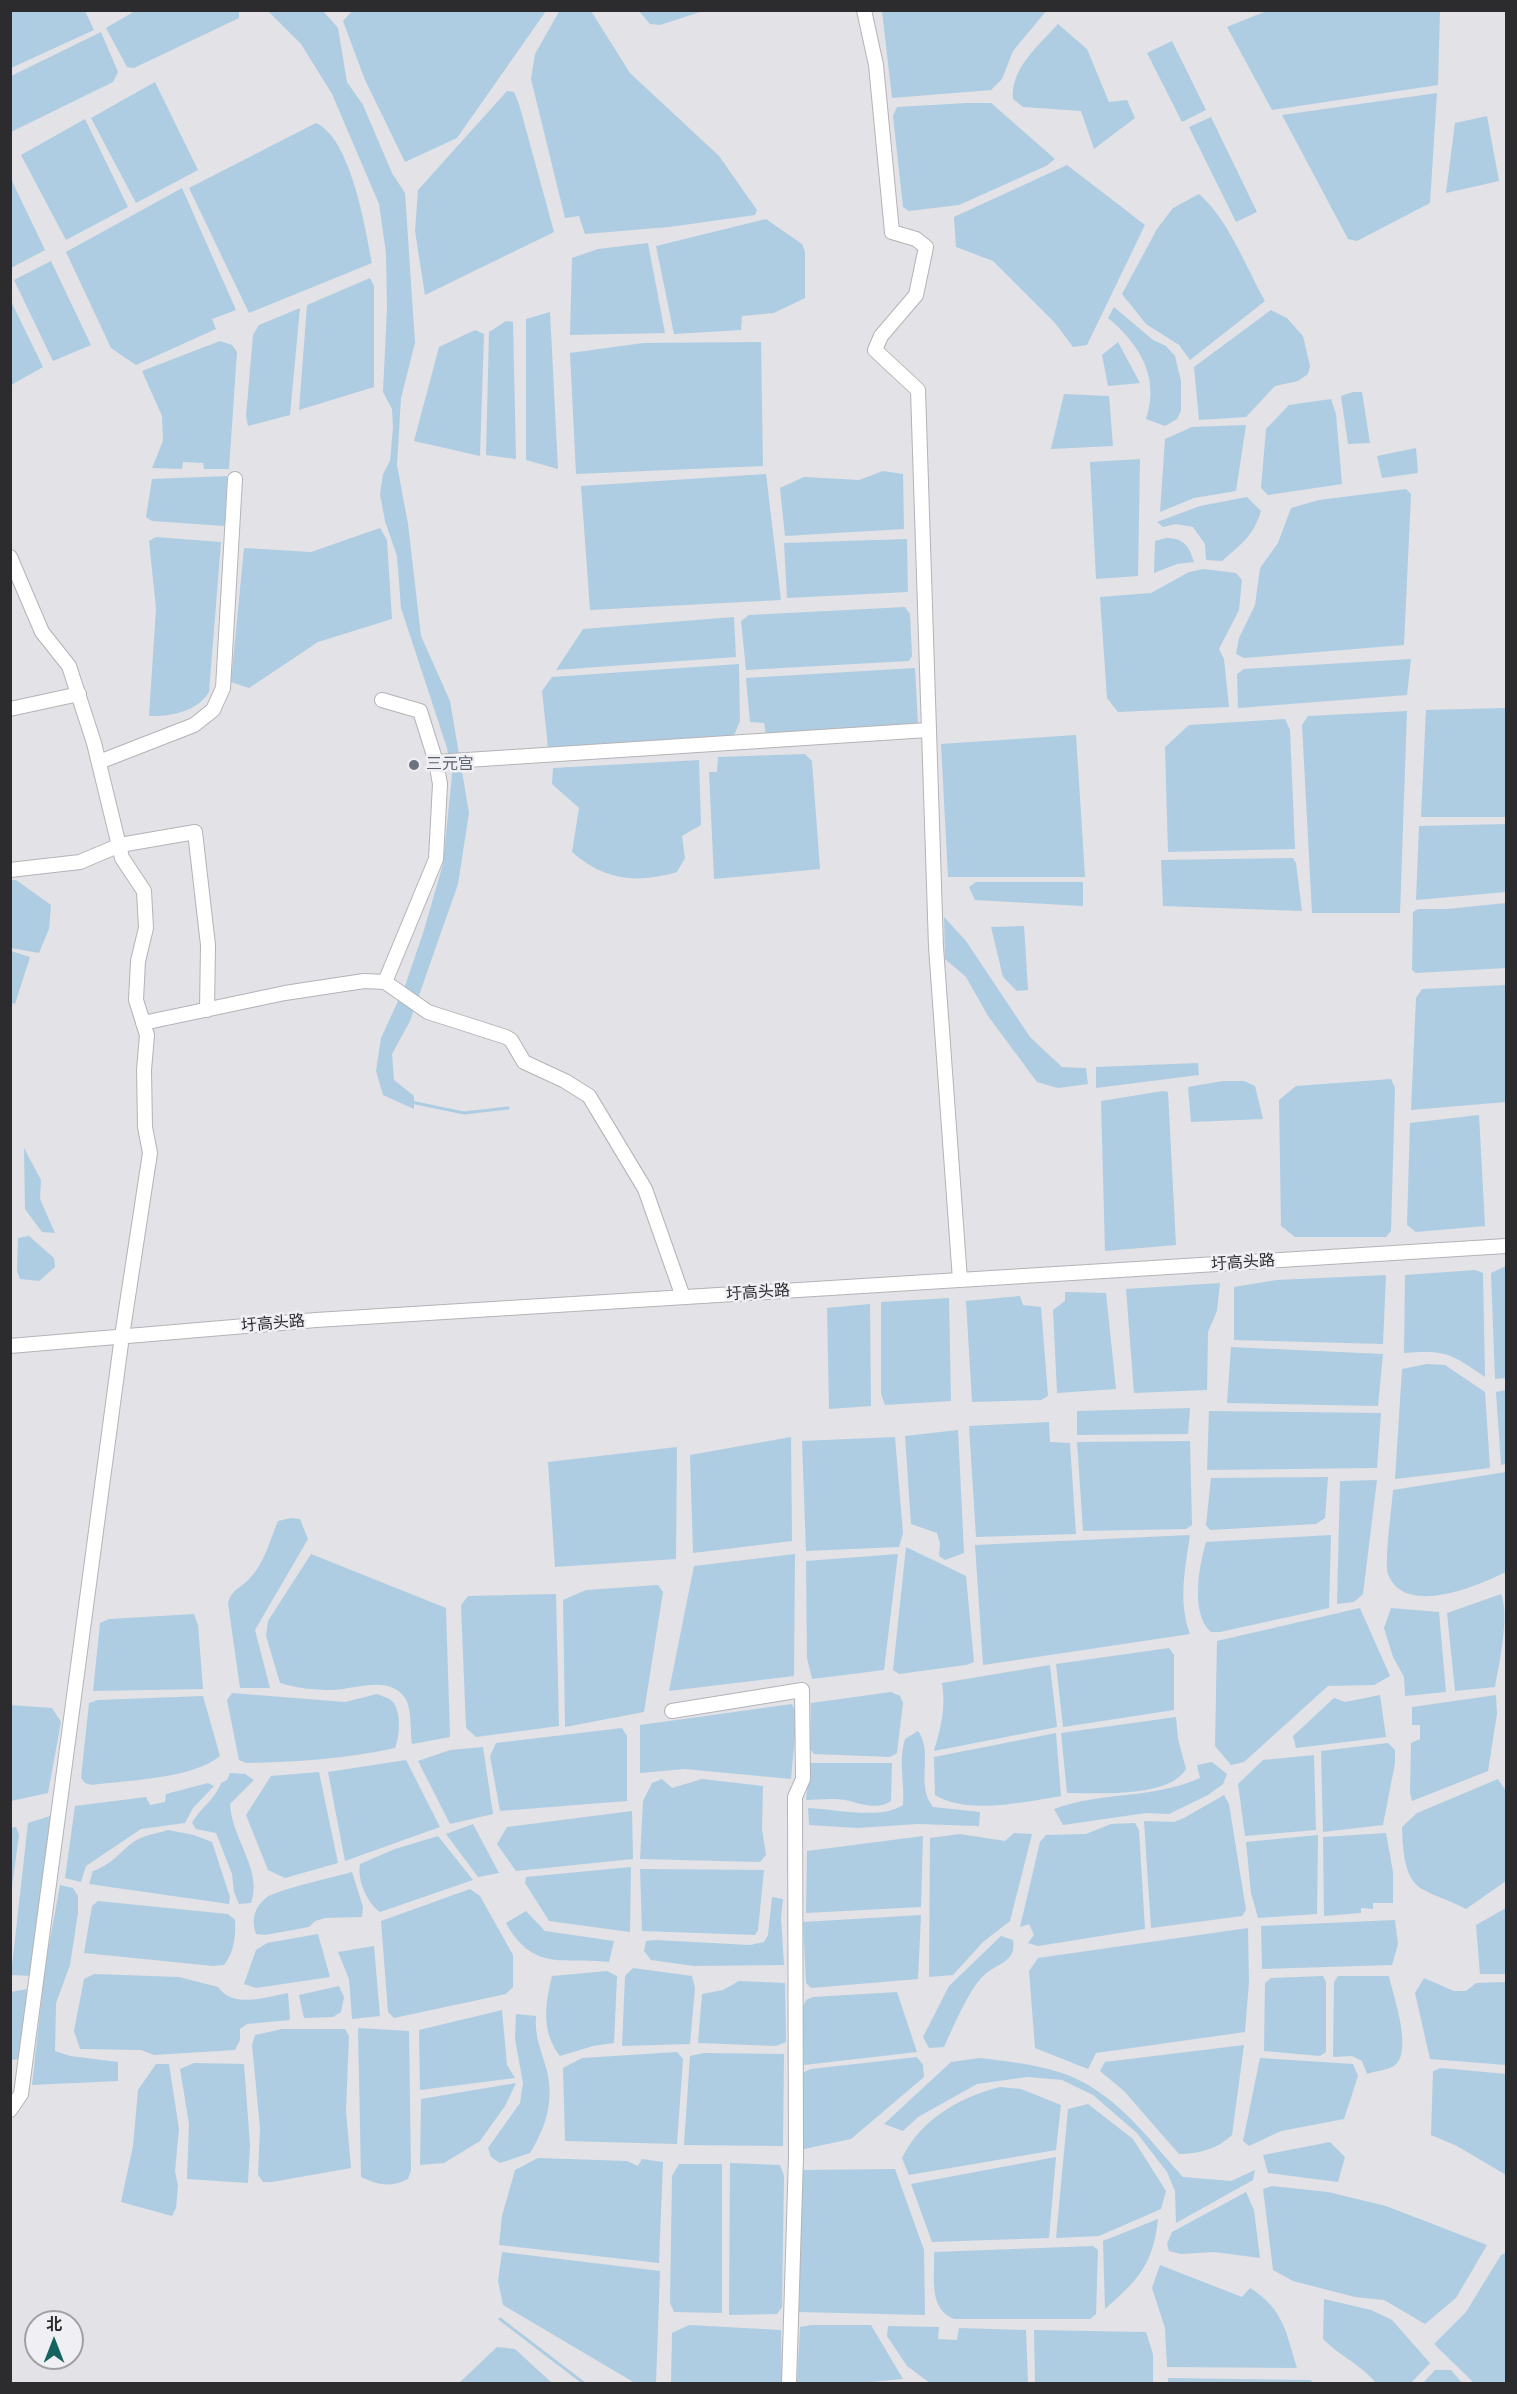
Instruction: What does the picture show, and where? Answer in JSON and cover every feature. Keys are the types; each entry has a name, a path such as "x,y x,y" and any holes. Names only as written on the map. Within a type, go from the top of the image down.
{"street":[{"path":"864,10 876,65 892,232 916,239 926,247 916,295 881,336 875,350 918,390 936,947 960,1280"},
{"path":"99,762 194,725 213,710 223,688 235,479"},
{"path":"10,557 42,632 69,666 99,762 122,858 144,891 146,928 138,961 136,1000 147,1035 144,1070 145,1127 150,1154 122,1336 21,2094 10,2110"},
{"path":"10,709 79,694"},
{"path":"382,700 420,711 441,761 436,859 385,982"},
{"path":"441,761 928,730"},
{"path":"10,870 80,862 120,845 195,832 208,945 207,1010"},
{"path":"143,1023 285,993 364,981 385,982 421,1008 506,1037 511,1040 524,1062 539,1071 565,1081 589,1096 645,1189 683,1298"},
{"name":"圩高头路","path":"10,1346 316,1320 1506,1246"},
{"path":"672,1711 802,1690 803,1779 795,1797 796,2157 789,2384"}],"water":[{"path":"239,10 239,18 134,68 127,67 106,28 135,11"},
{"path":"560,10 591,11 630,73 719,156 757,210 755,215 669,227 585,234 579,216 565,218 531,79 535,54"},
{"path":"1047,10 1013,51 1002,79 991,90 892,98 882,11"},
{"path":"1269,10 1440,11 1438,85 1272,110 1227,27"},
{"path":"10,11 85,11 94,30 11,68"},
{"path":"268,11 323,11 338,28 347,82 363,105 392,173 405,193 415,343 401,398 397,465 408,524 421,636 450,701 469,813 458,884 410,1021 392,1054 394,1080 414,1096 414,1109 383,1095 376,1071 381,1038 405,986 443,864 452,775 447,748 401,608 397,556 385,521 380,494 383,474 390,461 393,428 392,409 383,392 387,308 386,253 379,204 332,94 301,44"},
{"path":"352,11 546,11 457,138 405,162 365,80 343,21"},
{"path":"639,11 703,11 660,25 650,24"},
{"path":"1058,24 1087,49 1109,102 1127,100 1135,118 1094,149 1081,111 1023,107 1013,99 1016,78 1027,58"},
{"path":"101,32 118,72 113,82 11,132 11,76"},
{"path":"1172,41 1206,110 1182,122 1147,53"},
{"path":"155,82 198,170 136,203 91,118"},
{"path":"507,91 514,92 519,104 554,232 425,295 415,231 418,190"},
{"path":"1437,93 1430,203 1357,241 1348,239 1282,115"},
{"path":"991,103 1055,159 1046,166 959,205 909,211 903,207 893,116 897,107"},
{"path":"1487,116 1499,181 1446,193 1455,123"},
{"path":"1211,117 1257,212 1236,222 1189,127"},
{"path":"85,119 128,207 66,240 21,155"},
{"path":"316,123 328,132 339,147 347,165 360,207 372,263 249,313 189,188"},
{"path":"1067,165 1145,225 1087,345 1073,347 1055,323 993,261 956,247 954,217"},
{"path":"11,179 45,250 10,268"},
{"path":"182,188 236,310 212,319 216,329 136,365 111,348 66,252"},
{"path":"1199,194 1219,216 1265,301 1190,360 1179,345 1146,324 1122,294 1157,229 1173,208"},
{"path":"766,219 802,244 805,252 805,298 774,313 742,316 741,330 674,334 656,246"},
{"path":"648,243 665,333 570,335 572,258 598,249"},
{"path":"51,261 91,345 53,361 14,280"},
{"path":"370,278 374,286 374,387 299,410 307,305"},
{"path":"10,299 43,367 11,385 10,385"},
{"path":"1114,307 1153,340 1166,346 1175,356 1181,381 1181,411 1177,419 1165,426 1146,419 1150,404 1149,376 1138,351 1108,318"},
{"path":"300,308 290,415 248,426 246,416 253,335 259,325"},
{"path":"1271,310 1287,318 1303,336 1310,366 1308,374 1298,381 1275,386 1246,417 1199,420 1194,367"},
{"path":"550,312 558,469 526,460 526,319"},
{"path":"506,321 513,322 516,459 486,455 489,332"},
{"path":"475,330 484,334 480,456 414,441 439,347"},
{"path":"220,341 232,345 237,352 229,469 204,469 203,463 183,462 182,469 152,468 163,441 162,416 142,371"},
{"path":"761,342 763,466 576,474 570,353 643,343"},
{"path":"1118,342 1140,383 1108,386 1102,355"},
{"path":"1362,392 1370,443 1348,444 1341,396"},
{"path":"1064,394 1109,396 1113,446 1051,449"},
{"path":"1331,399 1336,414 1342,484 1268,495 1261,488 1266,429 1289,405"},
{"path":"1246,425 1236,491 1194,498 1160,512 1165,439 1192,427"},
{"path":"1416,448 1418,473 1382,478 1377,456"},
{"path":"1140,459 1138,576 1096,579 1090,462"},
{"path":"883,471 903,474 904,529 785,536 780,488 804,477 859,480"},
{"path":"766,474 781,600 590,610 581,486"},
{"path":"227,476 225,526 152,521 146,517 152,479"},
{"path":"1406,489 1411,494 1404,645 1244,658 1236,654 1239,638 1255,605 1260,568 1278,543 1291,508 1319,500"},
{"path":"1247,497 1261,511 1258,520 1246,539 1222,561 1206,560 1205,544 1193,527 1176,524 1163,527 1157,522 1200,506"},
{"path":"380,528 387,540 392,619 318,642 249,688 231,682 244,548 311,552"},
{"path":"156,537 221,542 209,692 198,704 183,712 149,716 156,609 149,541"},
{"path":"1166,538 1185,544 1194,562 1177,564 1154,573 1155,541"},
{"path":"907,539 908,592 787,598 784,543"},
{"path":"1204,569 1236,573 1242,580 1239,610 1219,649 1224,659 1229,707 1118,712 1107,698 1100,597 1151,593 1189,572"},
{"path":"905,607 910,614 912,656 909,661 746,670 741,621 749,615"},
{"path":"734,617 736,657 556,670 583,629"},
{"path":"1411,659 1407,695 1238,708 1237,674 1244,669"},
{"path":"739,664 740,721 733,738 548,747 542,691 552,677"},
{"path":"915,668 918,725 766,735 764,723 750,722 746,678"},
{"path":"1506,708 1506,817 1421,817 1426,710"},
{"path":"1407,711 1400,913 1312,913 1302,725 1308,716"},
{"path":"1285,719 1290,730 1295,849 1168,852 1165,747 1189,725"},
{"path":"1076,735 1085,877 948,877 941,744"},
{"path":"805,754 812,761 820,869 714,879 709,772 717,772 718,757"},
{"path":"699,760 701,825 682,836 685,858 677,872 647,878 621,877 596,869 572,852 579,808 552,784 553,768"},
{"path":"1506,824 1506,892 1416,900 1419,826"},
{"path":"1293,858 1296,863 1302,911 1163,906 1161,860"},
{"path":"11,880 16,880 51,905 49,929 39,953 11,948"},
{"path":"976,882 1083,882 1083,906 975,900 969,887"},
{"path":"1506,903 1506,968 1416,973 1412,970 1413,912 1418,909 1447,909"},
{"path":"944,917 966,941 1030,1037 1062,1067 1086,1068 1088,1084 1058,1088 1037,1082 988,1016 966,977 945,959"},
{"path":"1024,926 1028,990 1017,991 1003,977 991,927"},
{"path":"11,951 30,957 15,1004 11,1003"},
{"path":"1506,985 1506,1102 1411,1110 1416,998 1422,989"},
{"path":"1198,1063 1199,1075 1096,1088 1096,1067"},
{"path":"1391,1079 1395,1088 1391,1231 1386,1237 1295,1237 1281,1226 1279,1100 1296,1086"},
{"path":"1223,1081 1244,1081 1255,1086 1263,1119 1191,1122 1188,1087"},
{"path":"1168,1092 1176,1245 1105,1251 1101,1101"},
{"path":"1479,1115 1485,1226 1416,1232 1407,1225 1410,1123"},
{"path":"24,1148 41,1180 40,1199 55,1233 42,1232 25,1209"},
{"path":"29,1236 54,1258 55,1267 39,1281 20,1279 17,1271 18,1238"},
{"path":"1506,1266 1506,1378 1495,1379 1491,1273"},
{"path":"1475,1270 1483,1273 1485,1377 1447,1355 1429,1352 1404,1353 1405,1275"},
{"path":"1386,1275 1383,1344 1234,1340 1234,1287 1277,1280"},
{"path":"1220,1283 1217,1311 1208,1332 1207,1390 1134,1393 1126,1289"},
{"path":"1065,1292 1106,1293 1116,1389 1057,1393 1053,1310 1065,1301"},
{"path":"1020,1296 1023,1305 1041,1307 1048,1396 1041,1400 972,1402 966,1301"},
{"path":"949,1298 951,1401 885,1405 881,1394 881,1302"},
{"path":"870,1304 871,1406 829,1409 827,1308"},
{"path":"1231,1347 1383,1354 1378,1406 1227,1403"},
{"path":"1427,1364 1445,1365 1485,1392 1490,1468 1395,1479 1402,1369"},
{"path":"1506,1390 1506,1464 1501,1465 1496,1392"},
{"path":"1190,1408 1188,1434 1077,1435 1077,1411"},
{"path":"1209,1411 1381,1413 1377,1468 1207,1470"},
{"path":"1049,1422 1050,1442 1070,1443 1076,1534 976,1537 969,1426"},
{"path":"958,1430 964,1553 945,1560 939,1556 940,1543 937,1533 911,1524 905,1436"},
{"path":"791,1437 792,1541 693,1553 690,1455"},
{"path":"895,1437 903,1533 899,1547 806,1551 802,1441"},
{"path":"1190,1441 1192,1525 1186,1529 1083,1531 1077,1442"},
{"path":"677,1447 676,1559 555,1567 548,1462"},
{"path":"1506,1472 1506,1572 1479,1584 1443,1594 1426,1596 1410,1594 1397,1587 1388,1574 1387,1568 1393,1490"},
{"path":"1328,1477 1325,1518 1316,1524 1210,1530 1206,1525 1211,1478"},
{"path":"1377,1480 1363,1594 1354,1602 1337,1604 1340,1481"},
{"path":"291,1518 300,1519 308,1539 255,1630 270,1688 240,1688 228,1603 234,1592 250,1578 259,1566 278,1521"},
{"path":"1190,1535 1183,1597 1190,1634 983,1665 975,1545"},
{"path":"1331,1535 1329,1608 1220,1632 1211,1632 1204,1624 1200,1614 1198,1589 1206,1542"},
{"path":"906,1547 966,1576 974,1662 899,1674 893,1670"},
{"path":"311,1554 446,1608 450,1737 412,1744 407,1702 398,1691 390,1687 371,1685 324,1690 280,1683 266,1636 268,1621"},
{"path":"795,1554 794,1676 669,1691 694,1566"},
{"path":"898,1554 884,1670 812,1679 807,1658 806,1561"},
{"path":"658,1585 663,1592 644,1712 565,1727 563,1600 586,1590"},
{"path":"556,1594 559,1726 476,1737 466,1728 461,1605 468,1596"},
{"path":"1501,1594 1504,1627 1495,1687 1455,1691 1447,1613"},
{"path":"1360,1608 1390,1676 1374,1685 1328,1686 1244,1762 1231,1765 1215,1746 1217,1641"},
{"path":"1391,1608 1439,1612 1446,1692 1405,1696 1404,1677 1393,1657 1384,1628"},
{"path":"194,1614 198,1625 203,1689 93,1691 100,1623 109,1619"},
{"path":"1169,1648 1174,1655 1174,1710 1063,1727 1056,1664"},
{"path":"1050,1665 1057,1727 934,1751 942,1717 942,1683"},
{"path":"891,1692 900,1696 903,1703 897,1753 890,1757 814,1754 810,1749 811,1703"},
{"path":"232,1693 345,1702 377,1694 388,1698 395,1704 399,1723 397,1743 395,1748 358,1755 302,1761 246,1763 239,1760 227,1700"},
{"path":"1380,1695 1386,1737 1296,1748 1293,1736 1334,1698 1345,1702"},
{"path":"1496,1695 1497,1714 1488,1771 1412,1801 1410,1793 1411,1743 1420,1739 1420,1725 1412,1725 1412,1707"},
{"path":"203,1696 220,1756 193,1770 159,1777 92,1785 85,1783 81,1778 89,1703 98,1700"},
{"path":"792,1704 797,1715 791,1779 685,1769 640,1773 640,1725"},
{"path":"10,1705 52,1708 61,1722 48,1793 11,1801"},
{"path":"1176,1717 1178,1739 1186,1769 1177,1778 1165,1785 1132,1792 1067,1793 1061,1733"},
{"path":"622,1728 627,1736 627,1801 500,1811 490,1756 496,1743"},
{"path":"918,1731 925,1749 925,1789 933,1807 980,1812 979,1826 918,1824 857,1828 809,1825 808,1808 870,1813 883,1812 903,1805 903,1748 905,1739"},
{"path":"1056,1733 1061,1796 1014,1804 979,1806 948,1801 935,1795 934,1757"},
{"path":"1388,1743 1395,1750 1395,1763 1383,1825 1323,1832 1321,1751"},
{"path":"483,1747 493,1814 450,1824 418,1761 450,1750"},
{"path":"1314,1755 1316,1830 1245,1836 1238,1784 1263,1760"},
{"path":"406,1760 440,1827 345,1861 328,1772"},
{"path":"1212,1762 1227,1774 1223,1784 1208,1795 1169,1814 1146,1813 1063,1825 1054,1809 1072,1803 1163,1790 1181,1785 1200,1778 1197,1765"},
{"path":"810,1763 892,1763 891,1801 874,1806 840,1799 806,1800"},
{"path":"319,1772 338,1863 285,1878 268,1870 246,1815 271,1776"},
{"path":"230,1773 245,1774 254,1780 230,1804 232,1817 253,1879 254,1891 251,1903 239,1904 234,1892 232,1874 216,1833 196,1829 192,1823 215,1795 221,1783 227,1780"},
{"path":"662,1779 672,1788 702,1779 763,1786 762,1829 766,1855 760,1862 640,1859 643,1801 652,1783"},
{"path":"1498,1779 1506,1791 1506,1881 1466,1909 1427,1892 1416,1884 1405,1861 1402,1827 1417,1813"},
{"path":"208,1783 214,1786 193,1808 185,1823 141,1829 86,1866 81,1882 65,1878 75,1806 146,1797 150,1805 165,1802 166,1794"},
{"path":"1224,1795 1229,1804 1246,1910 1242,1916 1151,1928 1144,1821 1174,1822"},
{"path":"632,1811 633,1859 516,1871 497,1844 507,1827"},
{"path":"50,1816 54,1822 34,1976 11,1975 28,1823"},
{"path":"1135,1823 1139,1830 1145,1929 1038,1946 1028,1943 1034,1935 1029,1924 1020,1927 1040,1842 1046,1835 1086,1834 1111,1824"},
{"path":"473,1824 499,1873 478,1877 446,1834"},
{"path":"16,1827 19,1835 11,1893 11,1828"},
{"path":"168,1830 194,1835 212,1842 230,1897 229,1904 89,1884 93,1871 110,1862 136,1840"},
{"path":"1014,1833 1032,1834 1010,1921 983,1942 953,1975 929,1977 930,1838 960,1834 1005,1841"},
{"path":"1386,1833 1393,1872 1393,1903 1373,1903 1373,1909 1361,1908 1361,1913 1324,1916 1323,1837"},
{"path":"1318,1835 1317,1914 1258,1918 1251,1893 1246,1842"},
{"path":"438,1836 473,1880 380,1912 375,1908 364,1891 360,1877 360,1864 395,1849"},
{"path":"923,1836 921,1907 806,1913 807,1851"},
{"path":"631,1867 630,1932 549,1921 525,1883 526,1877"},
{"path":"640,1869 764,1870 758,1930 755,1935 642,1931"},
{"path":"352,1872 363,1907 362,1917 325,1918 315,1921 309,1927 265,1935 256,1934 255,1914 259,1905 267,1897"},
{"path":"60,1885 73,1888 78,1896 78,1913 70,1965 56,2003 55,2051 70,2056 118,2062 118,2081 32,2085 45,1967"},
{"path":"470,1889 480,1896 513,1955 513,1987 506,1994 394,2018 388,2012 381,1921"},
{"path":"772,1897 783,1899 781,1918 784,1965 694,1966 651,1960 644,1951 646,1941 655,1940 750,1945 764,1942 768,1935"},
{"path":"98,1901 228,1914 235,1920 235,1938 230,1955 224,1965 213,1966 84,1953 92,1906"},
{"path":"1506,1908 1506,1974 1480,1974 1476,1925"},
{"path":"526,1911 545,1931 614,1941 609,1962 550,1959 538,1956 516,1939 506,1923"},
{"path":"921,1915 918,1979 811,1988 806,1983 803,1922"},
{"path":"1395,1920 1398,1944 1392,1965 1262,1969 1261,1926"},
{"path":"1248,1928 1249,1982 1245,2032 1096,2053 1088,2069 1035,2048 1029,1971 1038,1958"},
{"path":"318,1934 330,1977 256,1988 244,1984 256,1950 267,1943"},
{"path":"1001,1936 1013,1940 1012,1953 1009,1958 988,1972 977,1983 961,2010 944,2047 929,2048 923,2037 949,1986"},
{"path":"374,1946 380,2016 352,2019 349,1979 338,1952"},
{"path":"633,1968 692,1976 695,1988 690,2044 622,2046 625,1976"},
{"path":"607,1971 617,1976 614,2043 593,2046 560,2056 550,2037 546,2018 552,1976"},
{"path":"94,1974 179,1977 218,1987 232,1998 241,2000 260,1999 288,1993 290,2020 247,2024 240,2029 240,2040 235,2050 154,2055 141,2050 80,2049 74,2031 84,1979"},
{"path":"1323,1976 1326,1982 1326,2052 1320,2056 1264,2051 1265,1983 1271,1978"},
{"path":"1338,1976 1389,1976 1402,2037 1400,2059 1394,2066 1367,2074 1362,2061 1352,2056 1333,2057 1334,1982"},
{"path":"1424,1978 1454,1991 1466,1991 1476,1983 1506,1982 1506,2065 1430,2059 1415,1993"},
{"path":"739,1981 785,1983 786,2042 776,2046 698,2043 702,1994 723,1990"},
{"path":"339,1986 344,1997 341,2012 333,2017 304,2018 299,1995"},
{"path":"27,1989 19,2059 11,2060 11,1992"},
{"path":"897,1992 917,2052 804,2065 802,2009 806,2000 813,1997"},
{"path":"502,2010 507,2065 515,2078 420,2090 419,2030"},
{"path":"516,2014 536,2016 537,2037 549,2082 549,2104 544,2124 530,2153 500,2163 491,2157 488,2148 520,2103 523,2083 515,2039"},
{"path":"358,2028 409,2031 411,2170 408,2179 395,2184 379,2184 361,2177"},
{"path":"282,2029 345,2029 349,2036 346,2111 351,2168 272,2182 263,2182 258,2175 260,2128 252,2045 255,2035"},
{"path":"1244,2045 1232,2135 1214,2147 1193,2153 1179,2154 1124,2091 1100,2071 1105,2062"},
{"path":"677,2052 683,2059 677,2144 565,2141 563,2068 582,2058"},
{"path":"704,2053 784,2054 783,2146 684,2145 690,2056"},
{"path":"917,2057 923,2065 924,2077 851,2139 804,2149 802,2073 811,2069"},
{"path":"980,2058 1048,2069 1070,2076 1089,2086 1107,2098 1139,2127 1183,2177 1231,2181 1255,2170 1253,2180 1176,2223 1175,2191 1167,2172 1137,2133 1093,2095 1062,2080 1027,2077 977,2084 918,2117 903,2131 884,2124 951,2062"},
{"path":"1260,2058 1353,2064 1358,2076 1344,2119 1281,2131 1249,2146 1243,2141"},
{"path":"194,2063 244,2064 250,2145 248,2183 187,2179 189,2124 180,2069"},
{"path":"156,2064 169,2064 179,2129 175,2171 178,2186 176,2208 172,2216 121,2202 133,2146 138,2090"},
{"path":"1441,2068 1506,2074 1506,2175 1457,2146 1431,2135 1433,2071"},
{"path":"516,2083 505,2106 480,2141 444,2163 420,2165 421,2099"},
{"path":"1000,2087 1021,2089 1061,2105 1056,2150 909,2175 902,2158 910,2144 931,2121 970,2097"},
{"path":"1088,2104 1133,2139 1166,2191 1161,2209 1099,2236 1056,2238 1068,2109"},
{"path":"1330,2142 1345,2157 1338,2182 1268,2173 1263,2155"},
{"path":"1056,2157 1049,2238 932,2242 911,2184"},
{"path":"538,2158 627,2161 638,2166 642,2159 663,2162 659,2263 499,2245 502,2216 515,2170"},
{"path":"730,2163 780,2165 784,2176 782,2307 777,2314 729,2315"},
{"path":"679,2164 722,2164 722,2313 674,2312 670,2303 672,2176"},
{"path":"895,2169 924,2250 925,2315 799,2312 802,2170"},
{"path":"1272,2186 1328,2192 1386,2206 1487,2245 1456,2298 1425,2324 1384,2300 1355,2297 1293,2281 1273,2270 1263,2189"},
{"path":"1246,2192 1254,2210 1260,2258 1214,2252 1181,2254 1169,2251 1167,2244 1172,2232"},
{"path":"1158,2219 1156,2235 1148,2260 1135,2280 1105,2309 1103,2241"},
{"path":"1093,2246 1098,2250 1096,2314 1090,2319 954,2319 940,2308 934,2282 934,2252"},
{"path":"502,2252 660,2271 656,2383 635,2383 503,2305 498,2281"},
{"path":"1506,2253 1506,2383 1474,2383 1434,2344 1466,2312 1501,2255"},
{"path":"1160,2265 1242,2297 1250,2288 1261,2296 1277,2313 1282,2323 1297,2368 1167,2367 1165,2328 1152,2288"},
{"path":"1324,2299 1371,2310 1392,2320 1430,2363 1411,2383 1376,2383 1323,2339"},
{"path":"689,2325 781,2330 782,2383 671,2383 672,2333"},
{"path":"871,2325 903,2379 850,2384 797,2383 800,2327"},
{"path":"888,2326 939,2327 938,2339 957,2340 959,2328 1026,2330 1028,2383 930,2383 907,2366 887,2336"},
{"path":"1034,2330 1146,2332 1153,2354 1153,2383 1035,2383"},
{"path":"497,2347 515,2349 552,2383 459,2383"},
{"path":"1435,2370 1451,2370 1462,2383 1423,2383"},
{"path":"1168,2378 1311,2380 1312,2383 1168,2384"}],"waterway":[{"path":"411,1102 464,1113 508,1108"},
{"path":"500,2319 585,2384"}],"place":[{"name":"三元宫","path":"414,765"}]}
